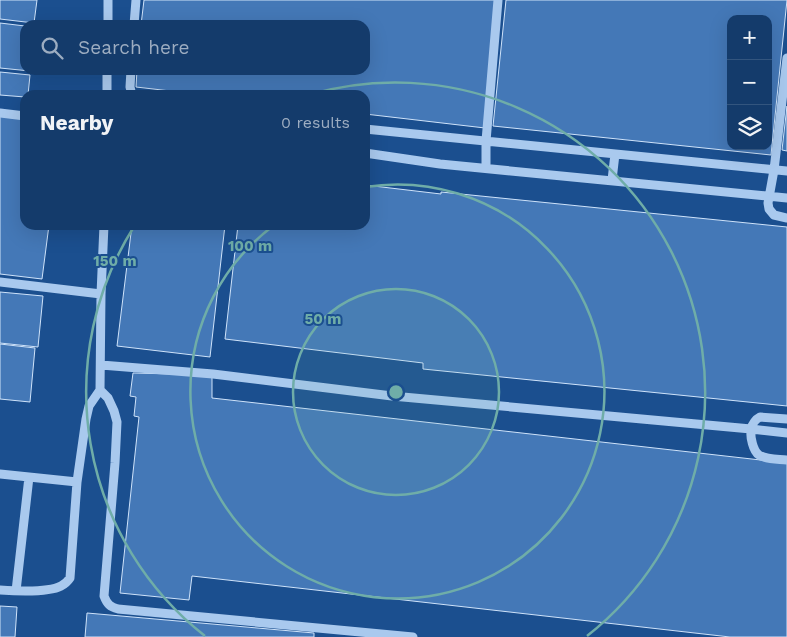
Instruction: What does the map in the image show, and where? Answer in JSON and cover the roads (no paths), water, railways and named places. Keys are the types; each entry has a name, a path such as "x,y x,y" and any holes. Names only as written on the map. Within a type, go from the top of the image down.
{"lane":[{"path":"108,0 108,20"},
{"path":"134,20 136,0"},
{"path":"486,167 486,141 498,0"},
{"path":"787,58 774,170 769,196 769,209 771,213 787,218"},
{"path":"107,75 107,90"},
{"path":"131,75 131,90"},
{"path":"0,113 20,115"},
{"path":"370,129 787,171"},
{"path":"370,154 440,164 486,167 787,198"},
{"path":"612,180 615,154"},
{"path":"0,590 54,589 63,586 70,578 77,482 85,428 89,406 100,390 104,230"},
{"path":"0,282 101,294"},
{"path":"101,365 213,374 392,396 787,433"},
{"path":"100,390 108,398 117,422 116,463 104,596 111,608 413,637"},
{"path":"787,419 760,417 754,421 751,429 753,447 756,454 765,458 787,460"},
{"path":"0,474 77,482"},
{"path":"16,591 29,477"}]}
